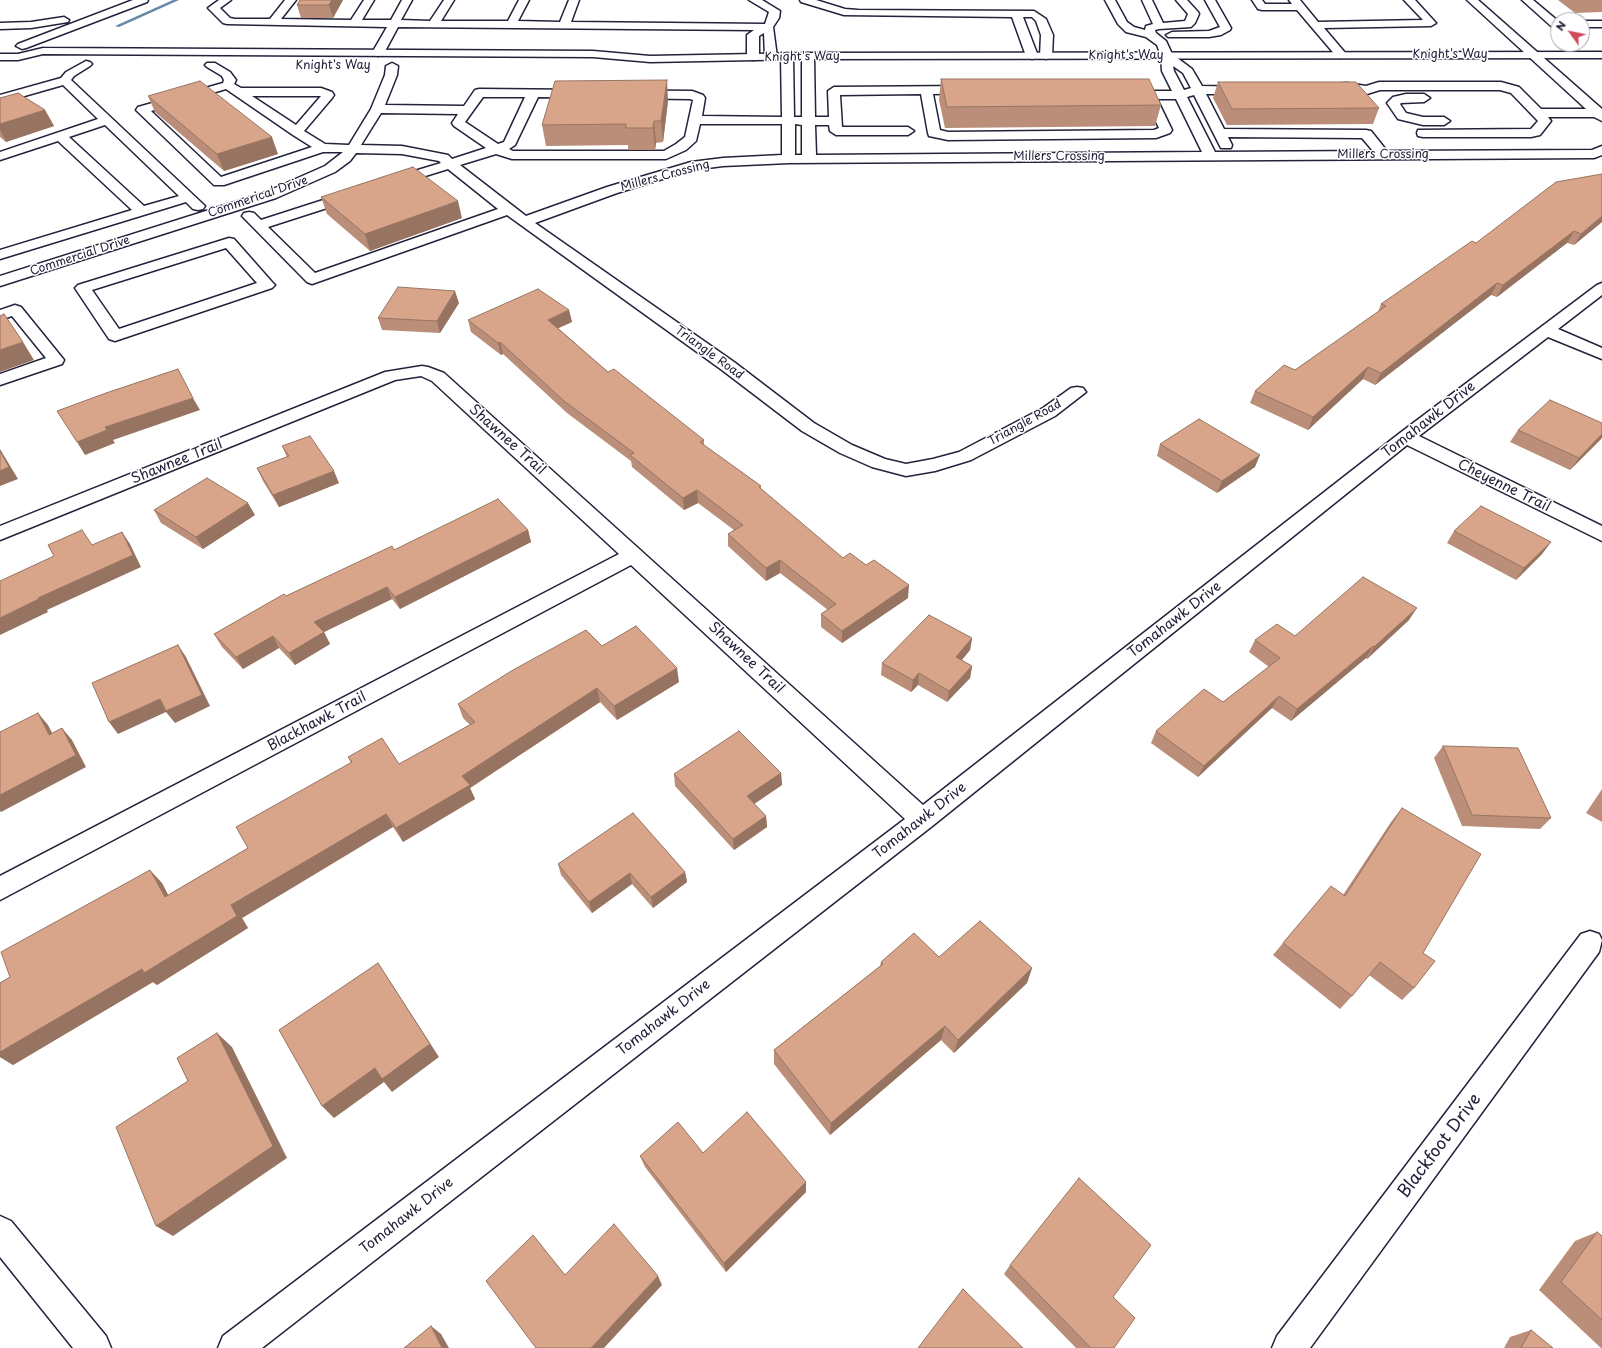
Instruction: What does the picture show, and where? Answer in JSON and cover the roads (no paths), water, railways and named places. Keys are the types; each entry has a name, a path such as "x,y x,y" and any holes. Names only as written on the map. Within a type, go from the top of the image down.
{"street":[{"path":"0,26 31,25 74,18 120,0"},
{"path":"0,54 143,0"},
{"path":"272,23 291,0"},
{"path":"354,24 368,0"},
{"path":"378,53 392,24 407,0"},
{"path":"433,24 449,0"},
{"path":"511,25 524,0"},
{"path":"564,26 574,0"},
{"path":"753,57 753,35 768,27 774,18 775,11 754,0"},
{"path":"805,0 844,12 1034,14"},
{"path":"863,0 864,13"},
{"path":"1029,0 1034,14 1041,19 1047,35 1046,56"},
{"path":"1110,0 1123,24 1130,30 1150,34 1162,43 1167,56 1168,71 1210,156"},
{"path":"1147,0 1159,26"},
{"path":"1150,34 1150,28 1159,26 1187,26 1190,23 1194,14 1182,0"},
{"path":"1162,43 1165,38 1177,34 1218,33 1226,28 1210,0"},
{"path":"1257,0 1262,7 1297,3 1341,55"},
{"path":"1313,22 1431,23 1426,16 1408,0"},
{"path":"1472,0 1601,115"},
{"path":"1527,0 1550,20"},
{"path":"231,2 213,8 227,20 235,22 768,27"},
{"path":"286,23 296,12"},
{"path":"449,25 456,12"},
{"path":"1016,14 1032,56"},
{"path":"103,16 93,36 128,52"},
{"path":"1590,24 1602,24"},
{"path":"768,27 770,33 771,57"},
{"name":"Knight's Way","path":"0,57 18,57 43,51 520,53 593,54 650,59 787,56 1602,55"},
{"name":"Knight's Way","path":"376,66 396,66 394,63 402,61 486,59 520,53"},
{"path":"787,56 789,159"},
{"path":"808,56 809,159"},
{"path":"1167,56 1188,71 1232,156"},
{"name":"Knight's Way","path":"18,57 25,63 39,64"},
{"name":"Knight's Way","path":"598,66 650,59"},
{"path":"65,64 99,64"},
{"path":"0,99 65,80 70,74 86,64"},
{"path":"197,65 235,66"},
{"path":"211,65 226,74 233,89 322,148"},
{"name":"Commerical Drive","path":"171,244 208,215 271,195 319,175 345,158 353,148 377,109 396,66"},
{"path":"65,80 208,215"},
{"path":"1318,90 1347,87 1370,96 1379,86 1501,86 1515,90 1543,117"},
{"path":"926,90 934,133 948,136 1156,134 1166,130 1148,92 1134,88"},
{"path":"297,132 328,95 321,92 233,89 142,110 219,182 322,148"},
{"path":"908,131 836,131 834,91 982,90"},
{"path":"1150,95 1180,95 1198,90 1258,90"},
{"path":"666,155 681,147 691,138 699,98 692,95 479,93 458,123 498,150 512,154 666,155 691,166"},
{"path":"258,225 498,150 509,145 533,94"},
{"path":"1523,97 1406,98 1397,100 1393,103 1402,116 1423,121 1601,115"},
{"path":"377,109 467,110"},
{"path":"1389,118 1423,133 1531,133 1536,132 1543,117"},
{"path":"0,156 107,120"},
{"path":"694,120 835,121"},
{"path":"1220,133 1366,134 1383,155"},
{"path":"1423,133 1442,155"},
{"path":"1133,134 1142,157"},
{"path":"61,136 142,212"},
{"path":"977,136 980,158"},
{"name":"Triangle Road","path":"322,148 402,150 443,158 524,222 728,366 808,427 846,449 879,463 906,470 935,466 965,456 1049,412 1077,392"},
{"name":"Millers Crossing","path":"524,222 612,190 691,166 723,162 789,159 1594,154 1602,150"},
{"path":"0,255 189,197"},
{"path":"238,205 312,279 508,210"},
{"path":"229,242 266,285 115,336 84,288 171,244 229,242"},
{"name":"Commercial Drive","path":"0,281 171,244"},
{"name":"Tomahawk Drive","path":"234,1348 922,820 1406,437 1602,288"},
{"path":"0,315 15,310 56,360 0,380"},
{"path":"1546,330 1602,354"},
{"name":"Shawnee Trail","path":"0,533 391,376 422,371 438,377 922,820"},
{"name":"Cheyenne Trail","path":"1406,437 1602,534"},
{"name":"Blackhawk Trail","path":"0,889 634,555"},
{"name":"Blackfoot Drive","path":"1289,1348 1590,943"},
{"path":"0,1232 94,1348"}],"waterway":[{"path":"117,26 177,0"}]}
